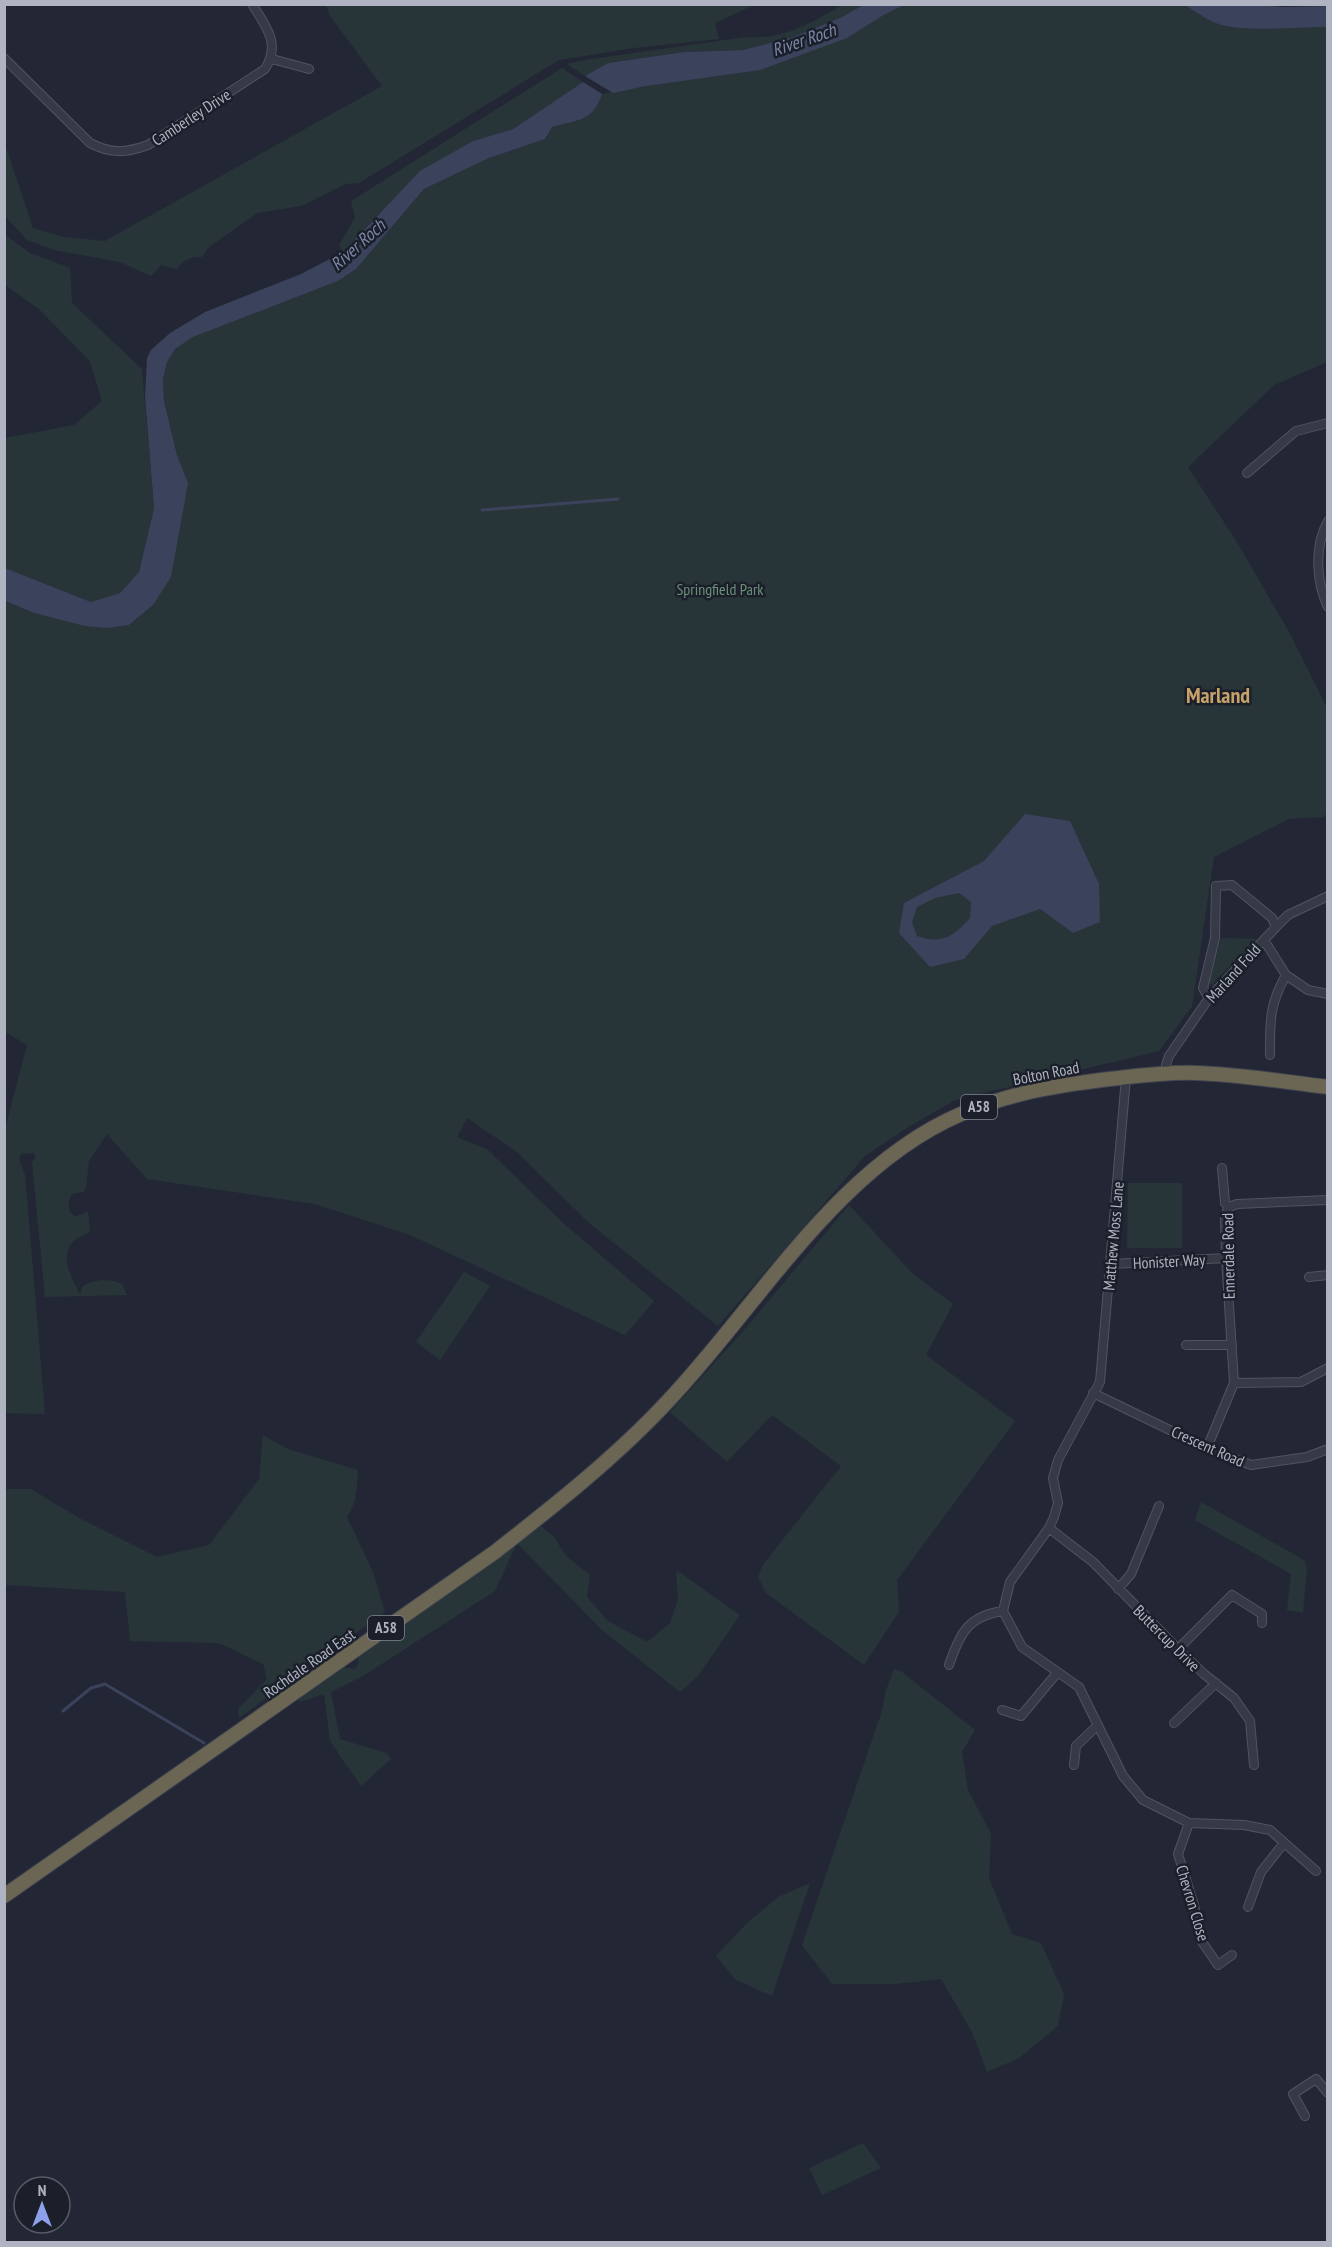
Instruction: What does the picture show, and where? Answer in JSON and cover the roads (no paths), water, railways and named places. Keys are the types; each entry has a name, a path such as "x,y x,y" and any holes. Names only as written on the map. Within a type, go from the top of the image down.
{"highway":[{"name":"Bolton Road","path":"721,1340 845,1195 884,1160 911,1141 958,1115 991,1102 1048,1087 1166,1073 1196,1073 1328,1087"},
{"name":"Rochdale Road East","path":"4,1896 503,1545 568,1495 668,1402 721,1340"}],"street":[{"path":"252,4 270,34 273,48 272,58 310,70"},
{"name":"Camberley Drive","path":"4,58 90,143 116,153 148,145 265,69 272,58"},
{"path":"1247,473 1296,432 1328,423"},
{"path":"1328,521 1321,534 1319,561 1323,597 1328,607"},
{"path":"1209,998 1203,988 1215,938 1216,886 1232,885 1272,918 1276,927"},
{"name":"Marland Fold","path":"1166,1073 1169,1056 1209,998 1288,915 1328,896"},
{"path":"1264,940 1286,975 1308,990 1328,994"},
{"path":"1270,1055 1272,1007 1286,975"},
{"name":"Matthew Moss Lane","path":"1003,1611 1010,1582 1049,1528 1058,1503 1053,1478 1058,1460 1100,1382 1112,1264 1126,1077"},
{"name":"Ennerdale Road","path":"1207,1448 1234,1383 1226,1258 1225,1216 1229,1207 1225,1203 1222,1167"},
{"path":"1229,1207 1237,1204 1328,1200"},
{"name":"Honister Way","path":"1112,1264 1226,1258"},
{"path":"1309,1276 1328,1275"},
{"path":"1186,1345 1232,1345"},
{"path":"1234,1383 1301,1382 1328,1368"},
{"name":"Crescent Road","path":"1093,1393 1207,1448 1251,1465 1307,1457 1328,1449"},
{"path":"1118,1589 1131,1574 1159,1506"},
{"name":"Buttercup Drive","path":"1049,1528 1093,1562 1178,1648 1234,1698 1250,1721 1254,1765"},
{"path":"1178,1648 1232,1595 1262,1614 1262,1623"},
{"path":"949,1665 956,1646 973,1620 988,1613 1003,1611 1022,1647 1079,1688 1123,1776 1143,1800 1189,1823 1244,1825 1270,1830 1316,1871"},
{"path":"1002,1710 1021,1716 1057,1673"},
{"path":"1173,1723 1216,1683"},
{"path":"1074,1765 1076,1746 1098,1725"},
{"name":"Chevron Close","path":"1189,1823 1178,1854 1194,1905 1202,1942 1218,1965 1232,1955"},
{"path":"1248,1907 1261,1872 1284,1843"},
{"path":"1305,2116 1293,2094 1316,2079 1328,2093"}],"water":[{"name":"River Roch","path":"865,4 904,5 847,38 760,70 646,86 613,93 585,76 608,63 684,52 743,50 793,37 842,17"},
{"path":"1185,5 1327,6 1327,27 1260,29 1233,27 1212,22"},
{"name":"River Roch","path":"583,82 602,94 589,115 552,127 545,139 489,158 424,189 356,269 338,281 193,337 175,349 167,362 163,379 164,401 177,455 188,483 171,577 153,605 129,625 108,628 85,626 34,613 5,601 5,568 91,602 120,593 139,572 154,508 145,397 147,358 151,350 170,333 205,312 301,274 343,252 420,171 473,141 513,129"},
{"path":"1025,814 1070,821 1099,884 1100,922 1073,933 1040,909 992,926 964,959 930,967 899,933 904,903 984,861","holes":["959,893 971,902 970,918 953,934 934,940 917,936 912,922 917,907 935,898"]}],"waterway":[{"path":"482,510 618,499"},
{"path":"63,1711 91,1688 105,1684 204,1743"}],"district":[{"name":"Marland","path":"1218,695"}],"park label":[{"name":"Springfield Park","path":"720,589"}]}
